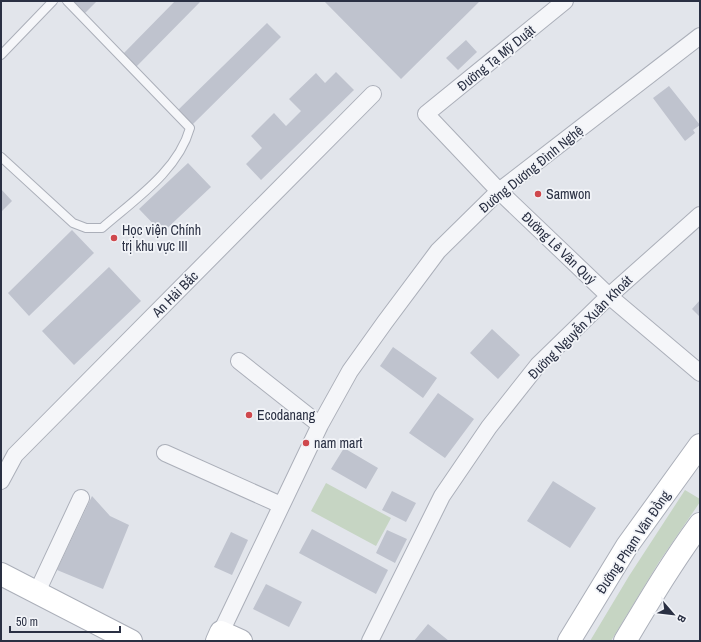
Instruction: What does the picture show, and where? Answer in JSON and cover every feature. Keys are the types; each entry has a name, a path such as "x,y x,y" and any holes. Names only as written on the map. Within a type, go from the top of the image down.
{"main road":[{"name":"Đường Phạm Văn Đồng","path":"569,641 627,546 700,445"},
{"path":"625,641 654,591 700,524"},
{"path":"1,574 131,641"}],"street":[{"name":"Đường Tạ Mỹ Duật","path":"426,114 565,1"},
{"name":"Đường Dương Đình Nghệ","path":"226,638 281,505 320,425 350,371 438,251 499,191 700,36"},
{"name":"An Hải Bắc","path":"1,481 15,455 374,94"},
{"name":"Đường Lê Văn Quý","path":"426,114 499,191 609,296 700,373"},
{"name":"Đường Nguyễn Xuân Khoát","path":"370,641 442,496 489,427 538,365 609,296 700,215"},
{"path":"239,361 320,425"},
{"path":"165,453 281,505"},
{"path":"37,592 81,498"}],"lane":[{"path":"1,56 53,1"},
{"path":"1,157 73,223 86,228 102,228 171,166 186,142 190,128 66,1"}],"green space":[{"path":"326,483 391,518 376,546 311,511"},
{"path":"685,490 700,499 700,502 659,562 611,641 590,641 629,576"}],"building":[{"path":"71,1 97,1 84,14"},
{"path":"175,1 201,1 135,68 122,55"},
{"path":"324,1 480,1 401,79"},
{"path":"267,23 281,37 192,125 177,111"},
{"path":"466,40 477,52 458,70 446,58"},
{"path":"336,72 354,90 261,180 246,164 262,148 251,136 274,113 286,126 301,111 289,99 316,73 325,83"},
{"path":"669,86 700,125 693,130 695,133 685,141 653,98"},
{"path":"188,163 211,187 162,233 139,209"},
{"path":"1,189 12,201 1,212"},
{"path":"72,230 94,253 29,316 8,293"},
{"path":"109,267 141,301 74,365 42,331"},
{"path":"700,300 700,317 692,309"},
{"path":"492,329 520,355 498,379 470,353"},
{"path":"393,347 437,378 423,398 380,366"},
{"path":"438,393 474,419 445,458 409,433"},
{"path":"344,448 378,468 366,489 331,469"},
{"path":"553,481 596,508 570,548 527,521"},
{"path":"392,491 416,503 406,522 382,510"},
{"path":"92,496 110,516 129,525 103,589 57,570"},
{"path":"312,529 388,570 376,594 299,553"},
{"path":"387,530 407,539 395,563 376,553"},
{"path":"231,532 248,540 232,575 214,567"},
{"path":"266,584 302,602 289,627 253,609"},
{"path":"428,624 449,641 414,641"}],"place":[{"name":"Samwon","path":"538,194"},
{"name":"Học viện Chính trị khu vực III","path":"114,238"},
{"name":"Ecodanang","path":"249,415"},
{"name":"nam mart","path":"306,443"}]}
